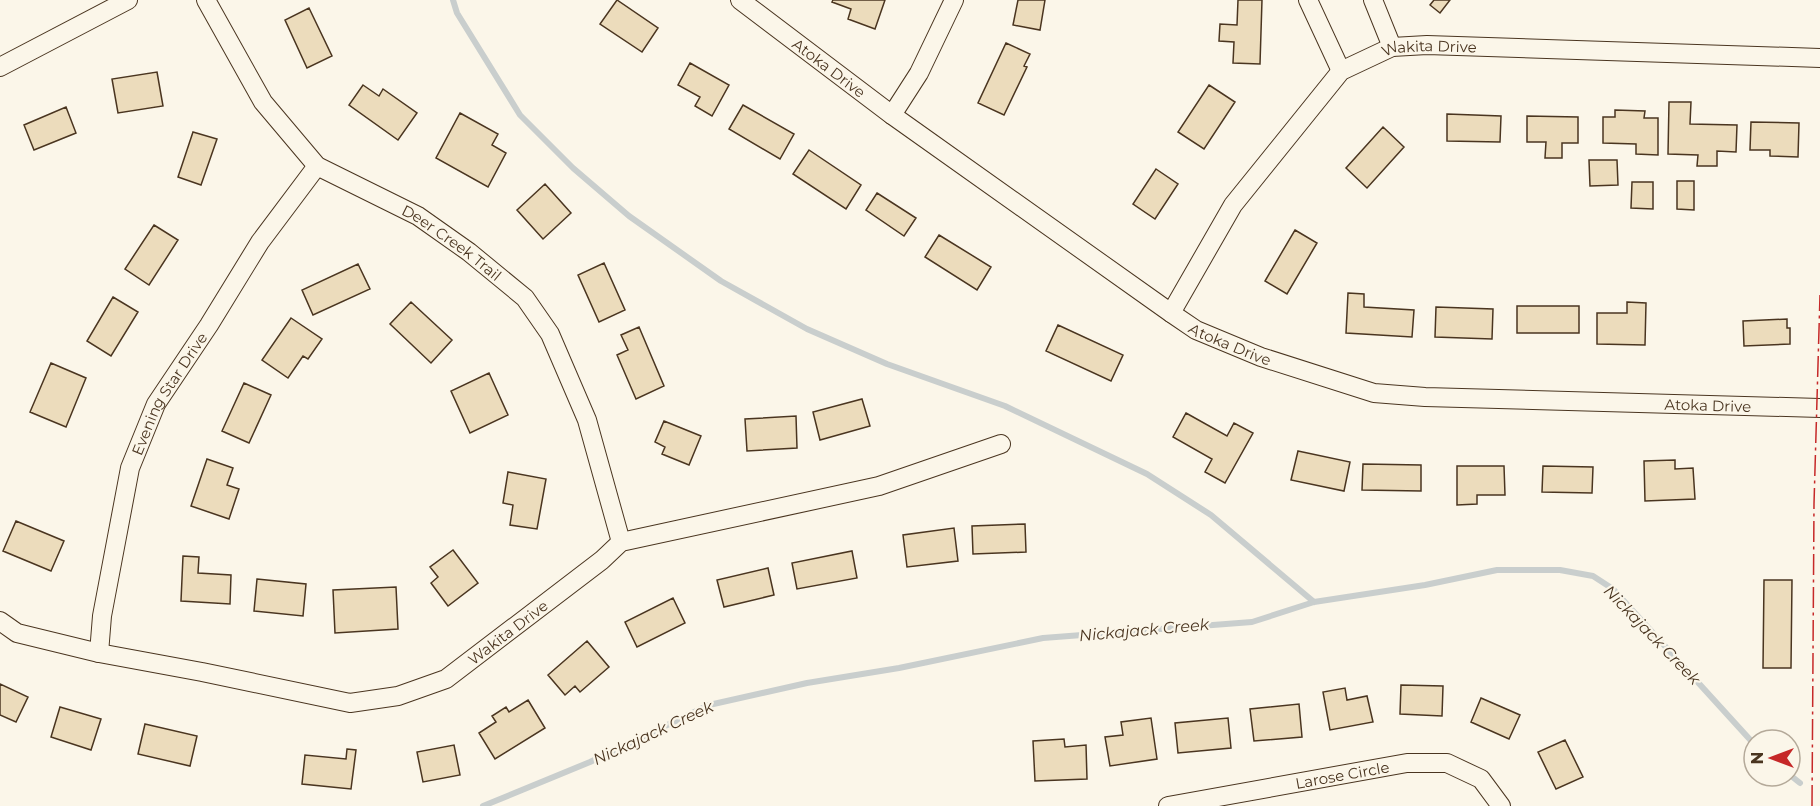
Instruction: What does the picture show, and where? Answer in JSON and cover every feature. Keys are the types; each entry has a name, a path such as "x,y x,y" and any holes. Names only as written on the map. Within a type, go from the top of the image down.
{"street":[{"path":"0,67 128,0"},
{"name":"Deer Creek Trail","path":"206,0 264,102 316,166 418,216 468,252 525,298 550,334 587,420 621,542"},
{"name":"Atoka Drive","path":"740,0 892,115 1171,313 1196,330 1261,357 1374,393 1425,397 1820,408"},
{"path":"892,115 919,73 954,0"},
{"path":"1372,0 1392,47"},
{"path":"1312,7 1341,71"},
{"name":"Wakita Drive","path":"1171,313 1233,206 1341,71 1392,47 1427,45 1820,58"},
{"name":"Evening Star Drive","path":"99,653 102,616 130,468 156,404 209,326 260,242 316,166"},
{"path":"621,542 879,486 1001,444"},
{"name":"Wakita Drive","path":"0,621 17,633 99,653 350,703 398,696 446,679 602,560 621,542"},
{"name":"Larose Circle","path":"1168,806 1407,763 1447,763 1480,778 1501,806"}],"building":[{"path":"617,0 658,28 642,52 600,24"},
{"path":"833,0 885,0 875,29 848,19 851,9 832,2"},
{"path":"1018,0 1045,0 1040,30 1013,25"},
{"path":"1238,0 1262,0 1260,64 1233,63 1234,42 1219,41 1220,24 1237,25"},
{"path":"1434,0 1450,0 1440,13 1430,5"},
{"path":"309,8 332,56 307,68 285,20"},
{"path":"1006,43 1030,54 1024,66 1027,67 1004,115 978,103"},
{"path":"690,63 729,85 712,116 695,106 700,97 678,85"},
{"path":"157,72 163,106 118,113 112,79"},
{"path":"363,85 379,96 383,89 417,113 398,140 349,105"},
{"path":"1209,85 1235,102 1204,149 1178,132"},
{"path":"1669,102 1691,102 1690,124 1737,125 1736,152 1717,151 1717,166 1697,166 1698,155 1668,154"},
{"path":"743,105 794,134 780,159 729,129"},
{"path":"66,107 76,133 34,150 24,125"},
{"path":"1615,110 1645,111 1644,118 1658,118 1658,155 1636,154 1636,144 1603,143 1603,117 1615,117"},
{"path":"460,113 498,134 492,145 506,153 488,187 436,158"},
{"path":"1447,114 1501,116 1500,142 1447,141"},
{"path":"1527,116 1578,117 1578,143 1562,143 1562,158 1545,158 1546,142 1527,142"},
{"path":"1751,122 1799,123 1798,157 1770,156 1770,150 1750,150"},
{"path":"1383,127 1404,147 1367,188 1346,168"},
{"path":"193,132 217,139 201,185 178,177"},
{"path":"809,150 861,185 846,209 793,174"},
{"path":"1589,160 1617,160 1618,185 1590,186"},
{"path":"1156,169 1178,184 1155,219 1133,204"},
{"path":"1677,181 1694,181 1694,210 1677,209"},
{"path":"1632,182 1653,182 1653,209 1631,208"},
{"path":"545,184 571,213 543,239 517,210"},
{"path":"877,193 916,218 904,236 866,210"},
{"path":"154,225 178,240 149,285 125,269"},
{"path":"1295,230 1317,243 1287,294 1265,281"},
{"path":"939,235 991,267 977,290 925,257"},
{"path":"604,263 625,310 599,322 578,275"},
{"path":"358,264 370,289 313,315 302,290"},
{"path":"1348,293 1364,294 1364,307 1414,310 1412,337 1346,333"},
{"path":"113,297 138,312 111,356 87,341"},
{"path":"411,302 452,340 431,363 390,324"},
{"path":"1627,302 1646,303 1645,345 1597,344 1597,313 1627,313"},
{"path":"1517,306 1579,306 1579,333 1517,333"},
{"path":"1436,307 1493,309 1492,339 1435,337"},
{"path":"291,318 322,339 308,359 303,356 288,378 262,360"},
{"path":"1787,319 1787,328 1790,328 1790,344 1744,346 1743,321"},
{"path":"1058,325 1123,355 1111,381 1046,351"},
{"path":"639,327 664,386 636,399 617,355 628,350 621,335"},
{"path":"51,363 86,378 66,427 30,412"},
{"path":"489,373 508,415 470,433 451,391"},
{"path":"244,383 271,395 249,443 222,431"},
{"path":"862,399 870,426 820,440 813,412"},
{"path":"1186,413 1227,436 1234,423 1253,433 1225,483 1205,472 1212,459 1173,437"},
{"path":"796,416 797,448 747,451 745,419"},
{"path":"664,421 701,436 689,465 662,454 665,447 655,442"},
{"path":"1298,451 1350,462 1344,491 1291,480"},
{"path":"207,459 233,468 227,485 239,489 229,519 191,506"},
{"path":"1675,460 1675,469 1693,468 1695,499 1645,501 1644,461"},
{"path":"1363,464 1421,465 1421,491 1362,490"},
{"path":"1457,466 1504,466 1505,495 1477,495 1477,504 1457,505"},
{"path":"1543,466 1593,467 1592,493 1542,492"},
{"path":"508,472 546,479 537,529 510,525 513,505 503,503"},
{"path":"16,521 64,541 51,571 3,551"},
{"path":"1025,524 1026,552 973,554 972,526"},
{"path":"954,528 958,561 907,567 903,535"},
{"path":"453,550 478,583 448,606 431,583 438,577 430,567"},
{"path":"852,551 857,578 797,589 792,563"},
{"path":"183,556 199,557 198,573 231,575 230,604 181,601"},
{"path":"768,568 774,595 724,607 717,580"},
{"path":"257,579 306,584 303,616 254,611"},
{"path":"1764,580 1792,580 1791,668 1763,668"},
{"path":"396,587 398,629 335,633 333,590"},
{"path":"673,598 685,623 637,647 625,622"},
{"path":"587,641 609,667 580,692 575,686 565,695 548,675"},
{"path":"0,684 28,697 16,722 0,715"},
{"path":"1401,685 1443,686 1442,716 1400,714"},
{"path":"1345,688 1347,700 1367,696 1373,722 1330,730 1323,692"},
{"path":"1481,698 1520,715 1509,739 1471,722"},
{"path":"528,700 545,728 495,759 479,733 496,722 492,716 506,707 509,712"},
{"path":"1299,704 1302,737 1254,741 1250,709"},
{"path":"60,707 101,719 91,750 51,737"},
{"path":"1151,718 1157,759 1110,766 1105,737 1123,735 1121,722"},
{"path":"1228,718 1231,748 1178,753 1175,723"},
{"path":"145,724 197,736 190,766 138,754"},
{"path":"1064,739 1065,747 1086,745 1087,779 1035,781 1033,741"},
{"path":"1565,740 1583,777 1556,789 1538,752"},
{"path":"454,745 460,775 423,782 417,752"},
{"path":"347,749 356,750 351,789 302,784 305,755 346,759"}],"waterway":[{"path":"453,0 457,13 520,115 573,168 629,216 721,281 807,329 887,364 1005,406 1147,474 1211,515 1314,602"},
{"name":"Nickajack Creek","path":"483,806 590,762 709,705 807,683 899,668 1043,638 1252,622 1314,602 1425,585 1497,570 1560,570 1593,576 1613,589 1742,731"}],"power":[{"path":"1812,806 1814,504 1820,295"}]}
